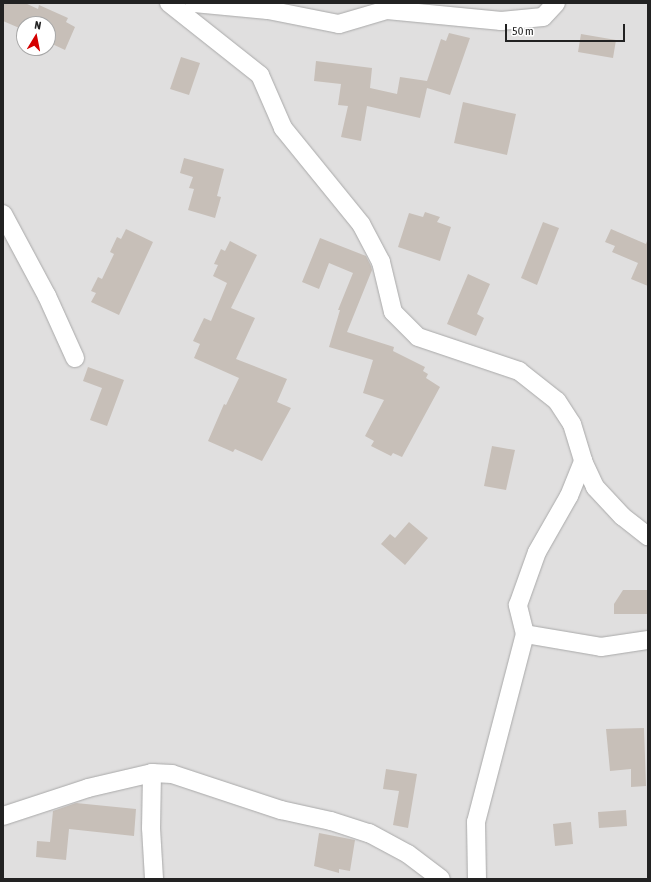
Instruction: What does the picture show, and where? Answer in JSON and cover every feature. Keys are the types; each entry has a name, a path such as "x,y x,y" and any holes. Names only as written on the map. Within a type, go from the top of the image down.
{"street":[{"path":"169,3 260,74 283,128 361,224 381,262 393,312 418,337 519,371 557,401 572,424 583,460 595,487 622,516 648,536"},
{"path":"194,3 298,9 339,24 387,10 501,21 543,17 556,3"},
{"path":"3,214 47,296 76,358"},
{"path":"477,879 476,822 525,634 518,605 537,552 569,496 583,460"},
{"path":"525,634 601,647 648,640"},
{"path":"3,816 88,788 152,774 172,774 281,810 331,821 369,833 408,854 440,879"},
{"path":"152,774 151,828 154,879"}],"shaded area":[{"path":"3,3 648,3 648,879 3,879"}],"building":[{"path":"3,3 25,3 38,9 39,5 68,18 66,22 75,27 65,50 56,46 56,16 16,16 16,27 3,21"},
{"path":"449,33 470,38 450,95 427,88 420,118 367,106 361,141 341,137 348,106 338,105 341,84 314,81 316,61 372,68 370,88 397,94 400,77 427,81 441,39 446,41"},
{"path":"581,34 616,40 613,58 578,52"},
{"path":"181,57 200,63 189,95 170,89"},
{"path":"463,102 516,114 507,155 454,143"},
{"path":"184,158 224,169 217,196 221,197 215,218 188,210 194,189 189,188 193,177 180,173"},
{"path":"425,212 440,217 437,222 451,227 440,261 398,247 409,213 423,217"},
{"path":"543,222 559,228 537,285 521,278"},
{"path":"126,229 153,242 119,315 91,302 96,293 91,291 98,277 102,279 114,254 110,252 117,237 121,239"},
{"path":"611,229 646,244 648,238 648,286 631,279 638,263 612,252 615,246 605,242"},
{"path":"320,238 366,256 371,266 372,270 347,332 394,347 393,351 425,367 423,371 428,374 426,378 440,387 402,457 393,453 391,456 371,446 374,441 365,436 384,400 363,393 373,360 329,347 340,310 338,310 353,273 329,263 319,289 302,282"},
{"path":"230,241 257,255 231,308 255,318 236,359 287,379 277,402 291,408 262,461 235,449 233,452 208,441 224,404 226,405 239,378 194,358 200,344 193,341 204,318 211,321 227,283 213,276 218,265 214,264 221,249 225,251"},
{"path":"468,274 490,284 477,314 484,318 476,336 447,324"},
{"path":"88,367 124,380 107,426 90,420 102,388 83,381"},
{"path":"492,446 515,450 506,490 484,486"},
{"path":"409,522 428,538 405,565 381,544 390,534 395,538"},
{"path":"623,590 648,590 648,614 614,614 614,604"},
{"path":"644,728 646,786 631,787 631,769 610,771 606,729"},
{"path":"386,769 417,774 408,828 393,825 399,791 383,789"},
{"path":"76,803 136,809 134,836 69,829 66,860 36,857 37,841 50,842 53,811"},
{"path":"626,810 627,826 599,828 598,812"},
{"path":"571,822 573,844 555,846 553,824"},
{"path":"319,833 355,840 350,871 339,869 339,873 314,866"}]}
